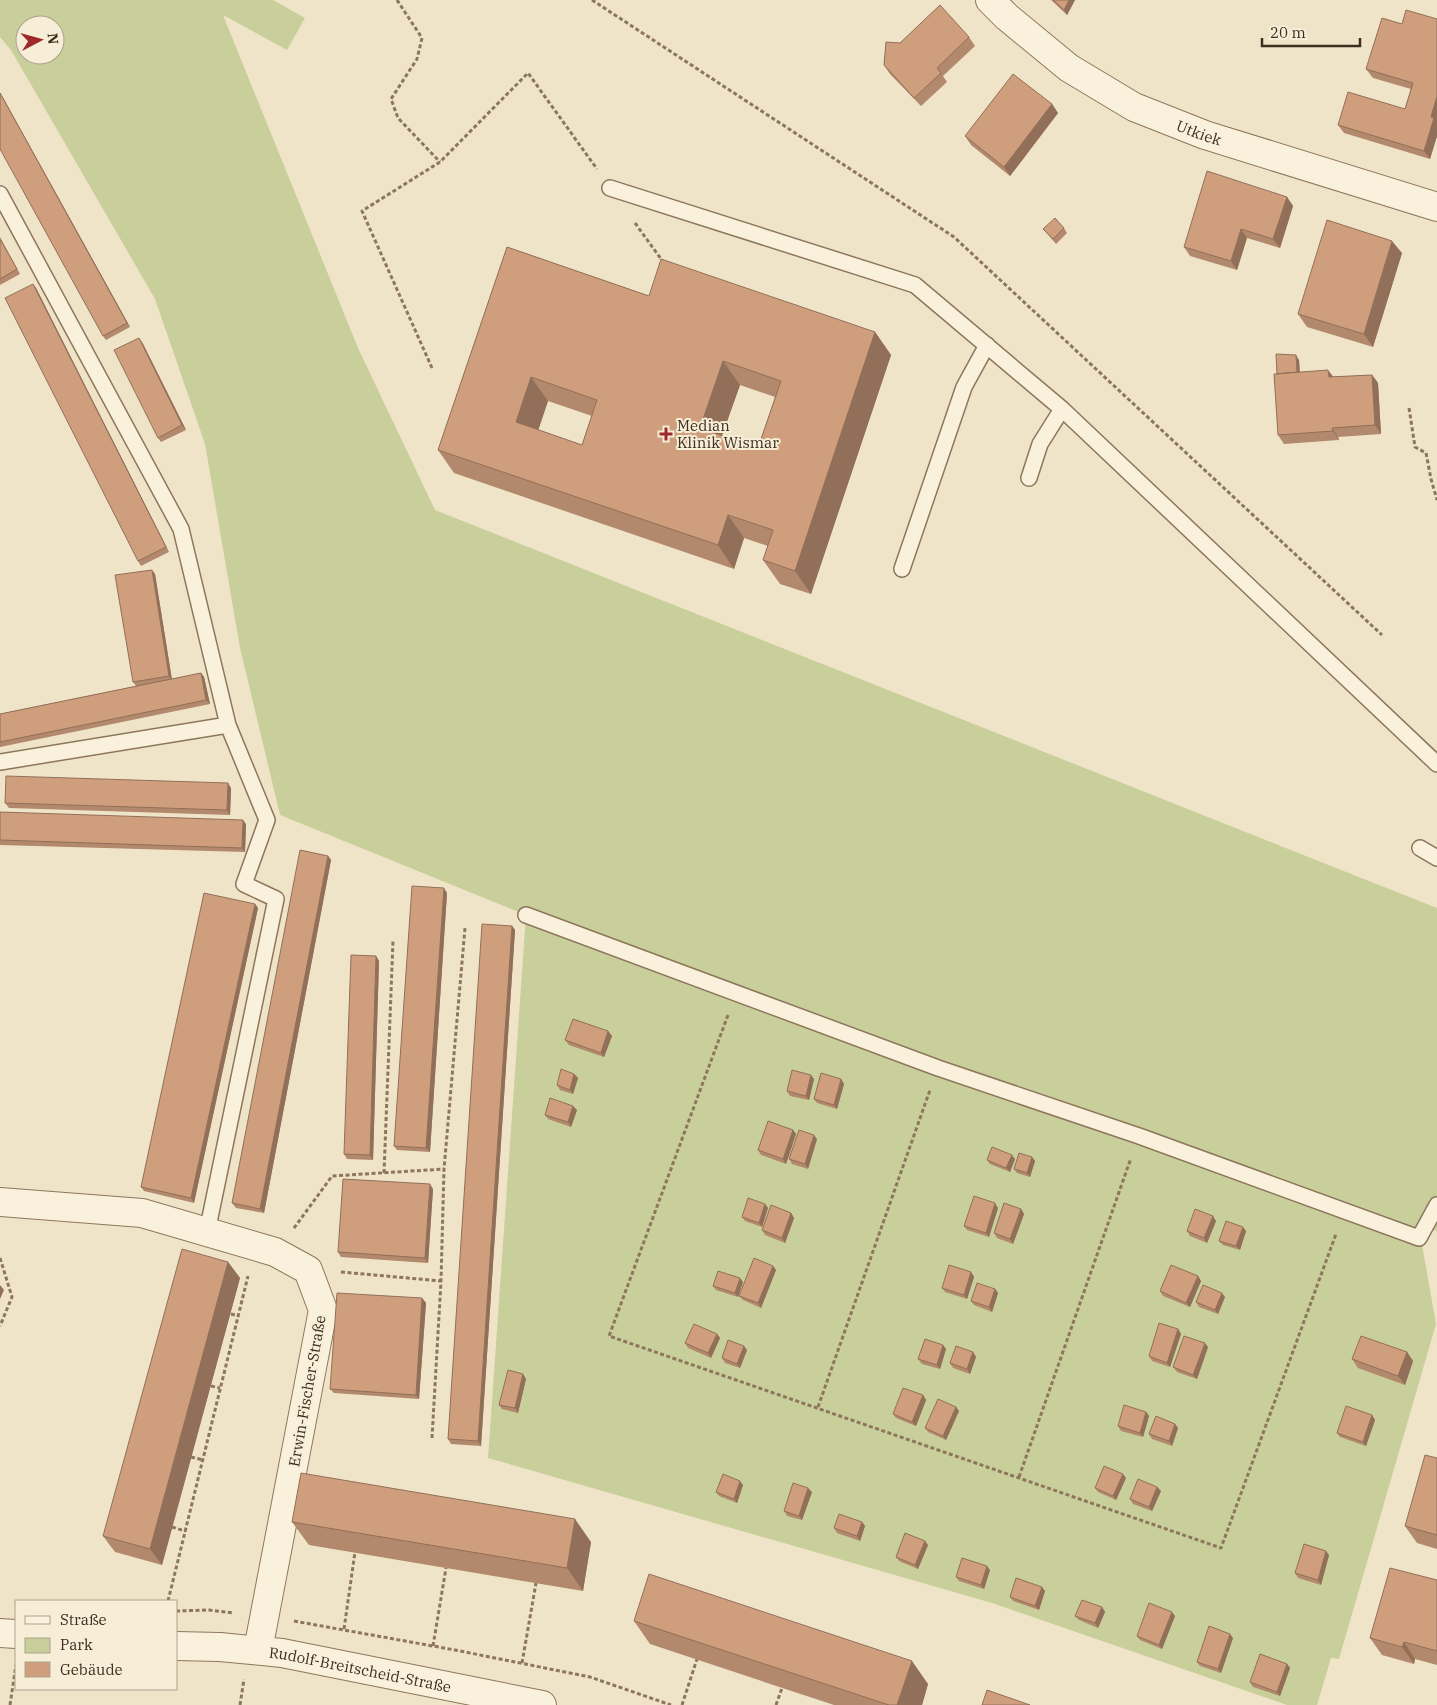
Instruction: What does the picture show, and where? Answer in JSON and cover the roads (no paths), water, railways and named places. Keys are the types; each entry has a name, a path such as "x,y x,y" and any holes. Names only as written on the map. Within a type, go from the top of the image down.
{"street":[{"name":"Utkiek","path":"990,0 1007,17 1069,68 1134,107 1205,135 1437,207"},
{"path":"0,1202 142,1213 207,1232"},
{"name":"Erwin-Fischer-Straße","path":"207,1232 265,1250 308,1270 323,1310 266,1617 258,1650"},
{"path":"0,1633 15,1634"},
{"name":"Rudolf-Breitscheid-Straße","path":"178,1646 282,1653 511,1701 542,1705"}],"lane":[{"path":"610,188 915,285 1062,409 1437,764"},
{"path":"0,194 181,529 228,725 267,820 244,884 276,899 207,1232"},
{"path":"902,568 964,387 987,345"},
{"path":"1029,478 1040,444 1062,409"},
{"path":"0,762 228,725"},
{"path":"1420,848 1437,858"},
{"path":"526,915 938,1068 1139,1136 1419,1238 1437,1205"}],"place":[{"name":"Median Klinik Wismar","path":"666,434"}]}
